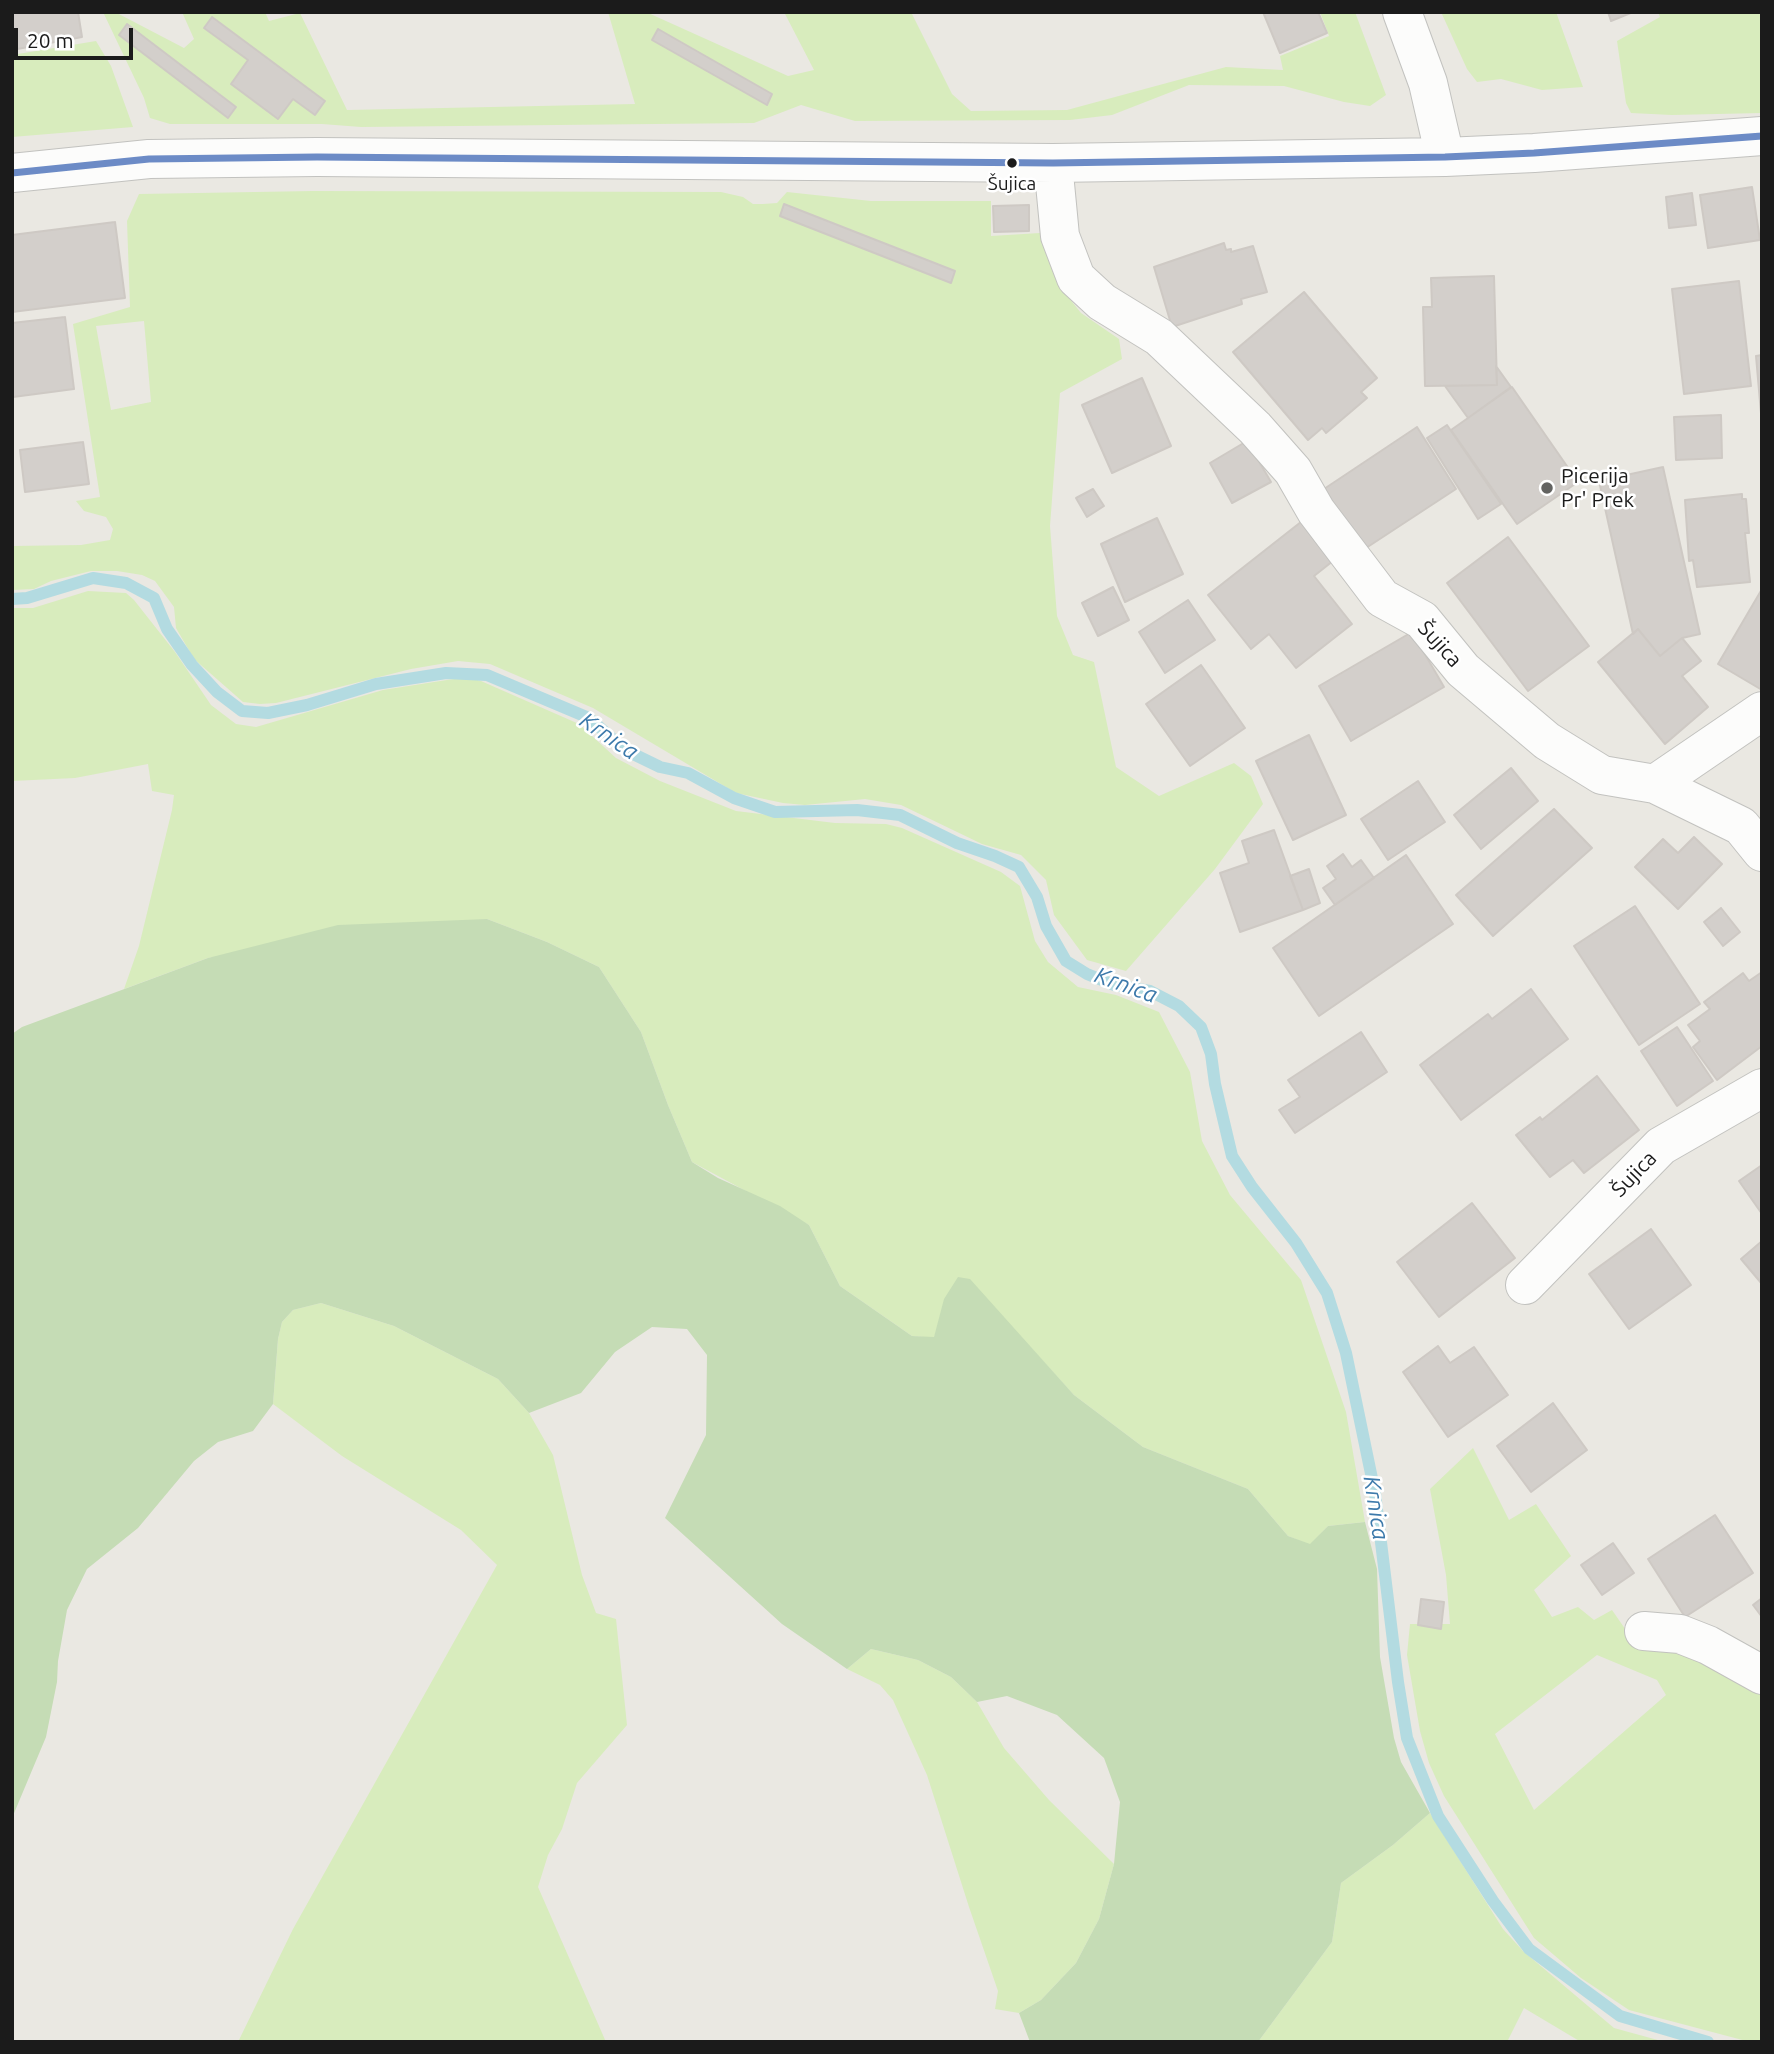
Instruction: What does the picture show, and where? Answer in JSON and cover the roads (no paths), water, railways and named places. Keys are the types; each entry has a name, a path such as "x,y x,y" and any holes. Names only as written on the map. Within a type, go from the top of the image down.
{"street":[{"path":"1402,12 1428,83 1445,157"},
{"path":"12,173 149,159 317,157 1053,163 1445,157 1762,136"},
{"name":"Šujica","path":"1053,163 1059,236 1076,278 1102,302 1158,337 1255,428 1293,471 1316,511 1382,598 1422,620 1463,670 1547,741 1602,775 1656,784 1741,826 1762,852"},
{"path":"1656,784 1762,711"},
{"name":"Šujica","path":"1525,1285 1661,1146 1762,1088"},
{"path":"1644,1631 1680,1634 1708,1645 1762,1675"}],"waterway":[{"name":"Krnica","path":"12,599 27,598 93,578 126,583 154,598 167,629 192,665 217,692 242,711 268,713 307,705 376,684 446,673 487,675 589,718 625,750 660,767 688,773 734,798 775,812 857,810 900,815 957,843 1019,867 1037,897 1046,926 1066,961 1087,974 1114,985 1150,991 1179,1006 1201,1027 1211,1054 1215,1084 1232,1156 1252,1187 1296,1243 1327,1293 1346,1353 1375,1493 1407,1738 1438,1816 1493,1901 1529,1949 1620,2016 1708,2042"}],"place":[{"name":"Šujica","path":"1012,163"},
{"name":"Picerija Pr' Prek","path":"1547,488"}]}
